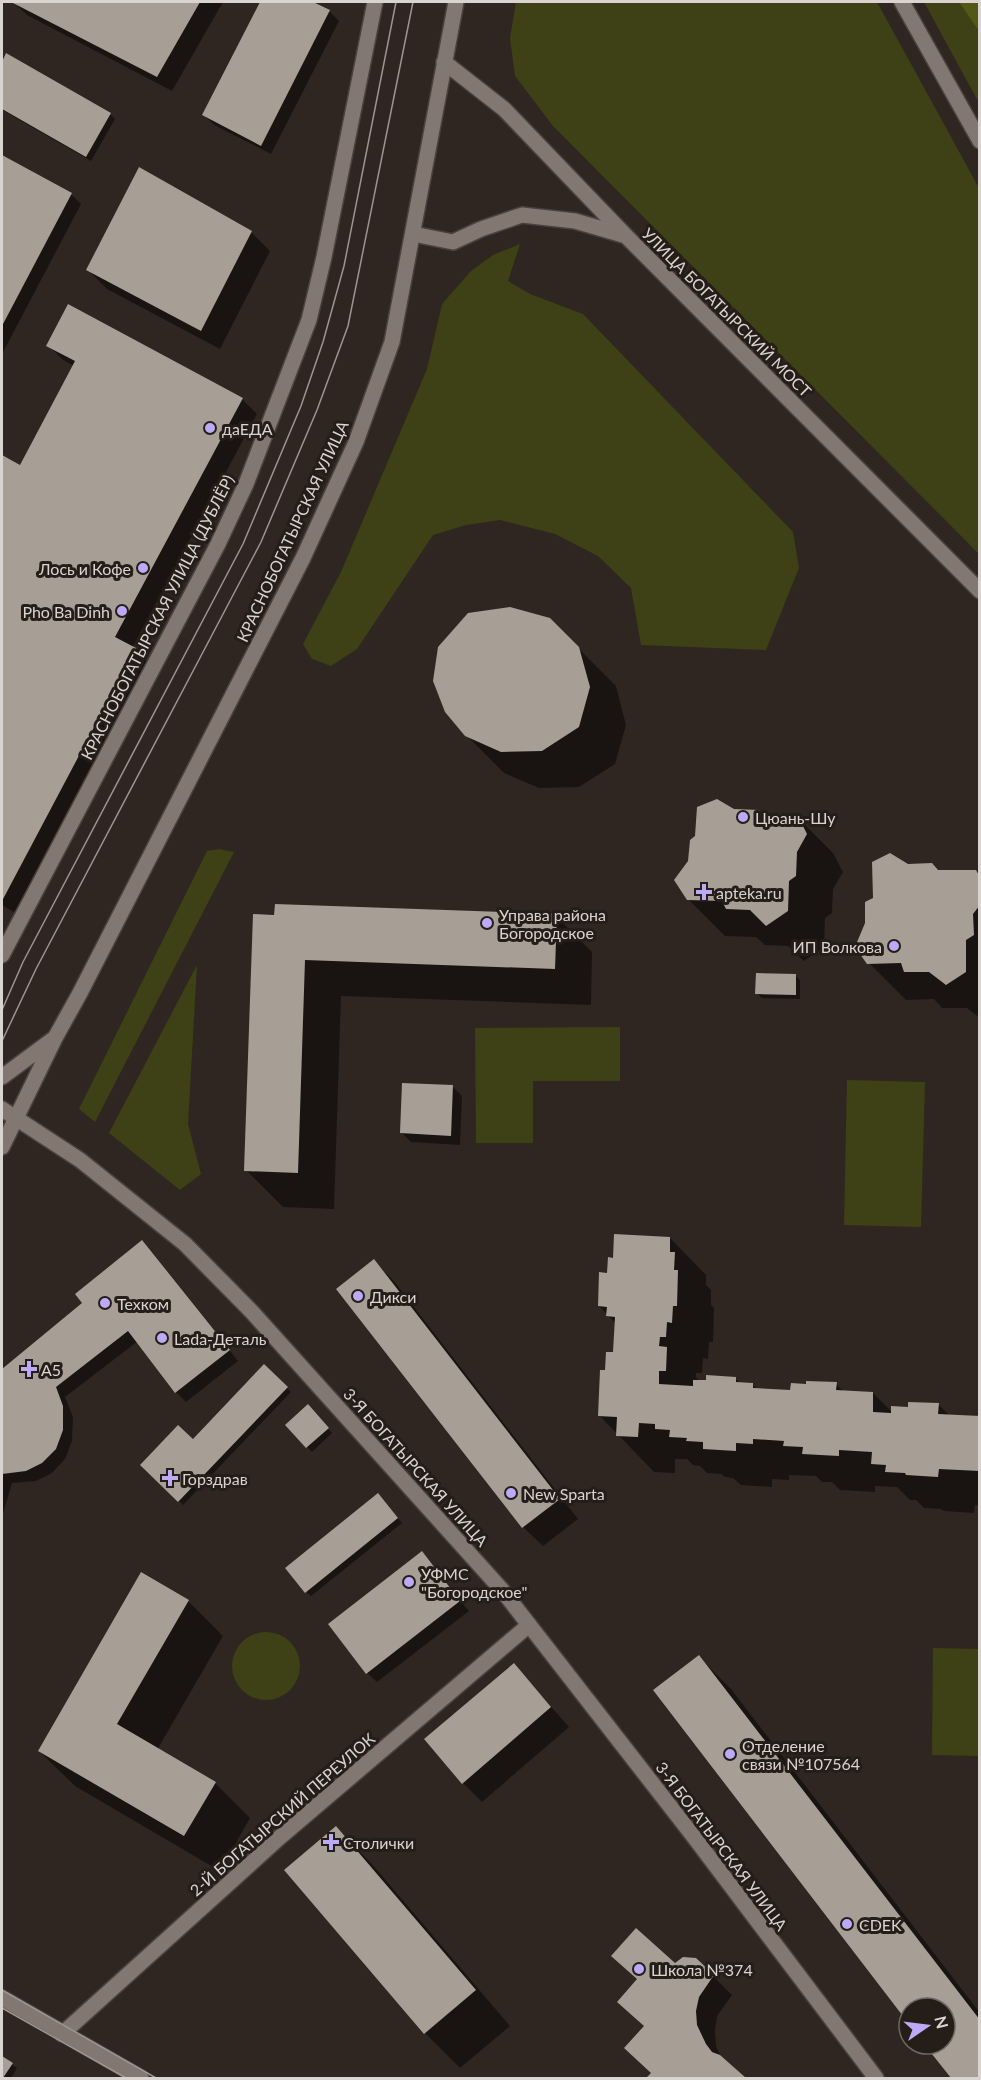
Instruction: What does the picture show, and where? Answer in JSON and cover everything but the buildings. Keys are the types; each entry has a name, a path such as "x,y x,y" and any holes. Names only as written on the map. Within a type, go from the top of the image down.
{"street":[{"name":"КРАСНОБОГАТЫРСКАЯ УЛИЦА (ДУБЛЁР)","path":"2,955 213,554 246,484 309,320 327,246 375,2"},
{"name":"КРАСНОБОГАТЫРСКАЯ УЛИЦА","path":"2,1147 55,1038 303,558 356,442 392,342 456,2"},
{"path":"902,2 980,141"},
{"name":"УЛИЦА БОГАТЫРСКИЙ МОСТ","path":"444,62 504,109 626,236 980,591"},
{"path":"413,234 453,242 522,215 575,221 626,236"},
{"name":"КРАСНОБОГАТЫРСКАЯ УЛИЦА","path":"2,1077 55,1038"},
{"name":"3-Я БОГАТЫРСКАЯ УЛИЦА","path":"2,1109 80,1160 185,1244 275,1337 502,1590 680,1818 876,2079"},
{"name":"2-Й БОГАТЫРСКИЙ ПЕРЕУЛОК","path":"62,2034 279,1838 529,1625"},
{"path":"2,1998 141,2079"}],"green space":[{"path":"516,2 877,2 979,188 979,554 553,126 515,76 510,38"},
{"path":"924,2 979,2 979,103"},
{"path":"959,2 979,2 979,31"},
{"path":"520,244 508,281 530,294 583,314 793,532 799,568 766,650 641,645 631,588 598,556 555,534 500,520 466,525 433,535 357,649 331,666 312,659 303,644 341,572 427,369 442,304 471,271 493,255"},
{"path":"219,849 234,852 95,1122 79,1109 207,851"},
{"path":"197,965 188,1124 201,1174 180,1190 109,1133"},
{"path":"620,1027 620,1081 533,1081 533,1143 476,1143 475,1028"},
{"path":"847,1080 925,1082 921,1227 844,1225"},
{"path":"259,1632 273,1632 285,1637 295,1647 300,1666 295,1685 285,1695 273,1700 259,1700 247,1695 237,1685 232,1673 232,1659 237,1647 247,1637"},
{"path":"933,1648 979,1649 979,1756 932,1755"}],"tram line":[{"path":"2,1010 23,962 243,544 301,406 323,342 344,266 396,2"},
{"path":"2,1041 36,969 261,542 317,410 348,326 413,2"},
{"path":"2,1990 156,2078"},
{"path":"2,2008 126,2078"}],"place":[{"name":"даЕДА","path":"210,428"},
{"name":"Лось и Кофе","path":"143,568"},
{"name":"Pho Ba Dinh","path":"122,611"},
{"name":"Цюань-Шу","path":"743,817"},
{"name":"apteka.ru","path":"704,892"},
{"name":"Управа района Богородское","path":"487,923"},
{"name":"ИП Волкова","path":"894,946"},
{"name":"Дикси","path":"358,1296"},
{"name":"Техком","path":"105,1303"},
{"name":"Lada-Деталь","path":"162,1338"},
{"name":"A5","path":"29,1369"},
{"name":"Горздрав","path":"170,1478"},
{"name":"New Sparta","path":"511,1493"},
{"name":"УФМС \"Богородское\"","path":"409,1582"},
{"name":"Отделение связи №107564","path":"730,1754"},
{"name":"Столички","path":"331,1842"},
{"name":"CDEK","path":"847,1924"},
{"name":"Школа №374","path":"639,1969"}]}
